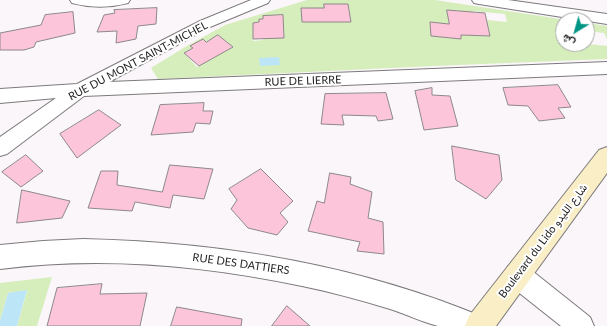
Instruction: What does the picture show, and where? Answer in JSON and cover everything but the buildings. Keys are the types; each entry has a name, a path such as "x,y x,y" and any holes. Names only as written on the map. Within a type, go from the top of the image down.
{"main road":[{"name":"Boulevard du Lido شارع الليدو","path":"479,326 607,156"}],"street":[{"path":"77,0 98,3 123,0"},
{"name":"RUE DU MONT SAINT-MICHEL","path":"0,148 80,90 241,5 263,0"},
{"path":"479,0 607,19"},
{"name":"RUE DE LIERRE","path":"0,96 80,90 607,68"},
{"name":"RUE DES DATTIERS","path":"0,257 70,251 144,253 214,258 299,273 353,286 400,299 474,326"},
{"path":"517,275 580,326"}],"green space":[{"path":"307,0 435,0 555,18 555,52 595,52 595,45 607,46 607,59 158,79 151,68 225,25","holes":["324,4 348,4 351,21 302,22 302,17 324,8","447,11 475,24 473,11 505,14 507,22 487,20 490,36 461,35 461,39 431,36 430,22 449,24","283,15 284,38 263,38 263,40 253,41 253,23 259,22 259,19","218,35 229,43 225,46 229,49 197,67 184,53 193,48 190,46 206,42"]},
{"path":"595,24 607,26 607,39 604,33 595,32"},
{"path":"52,277 37,326 17,326 27,291 8,293 0,321 0,283"}],"water":[{"path":"279,57 280,65 260,66 259,58"},
{"path":"27,290 17,326 0,326 8,293"}]}
